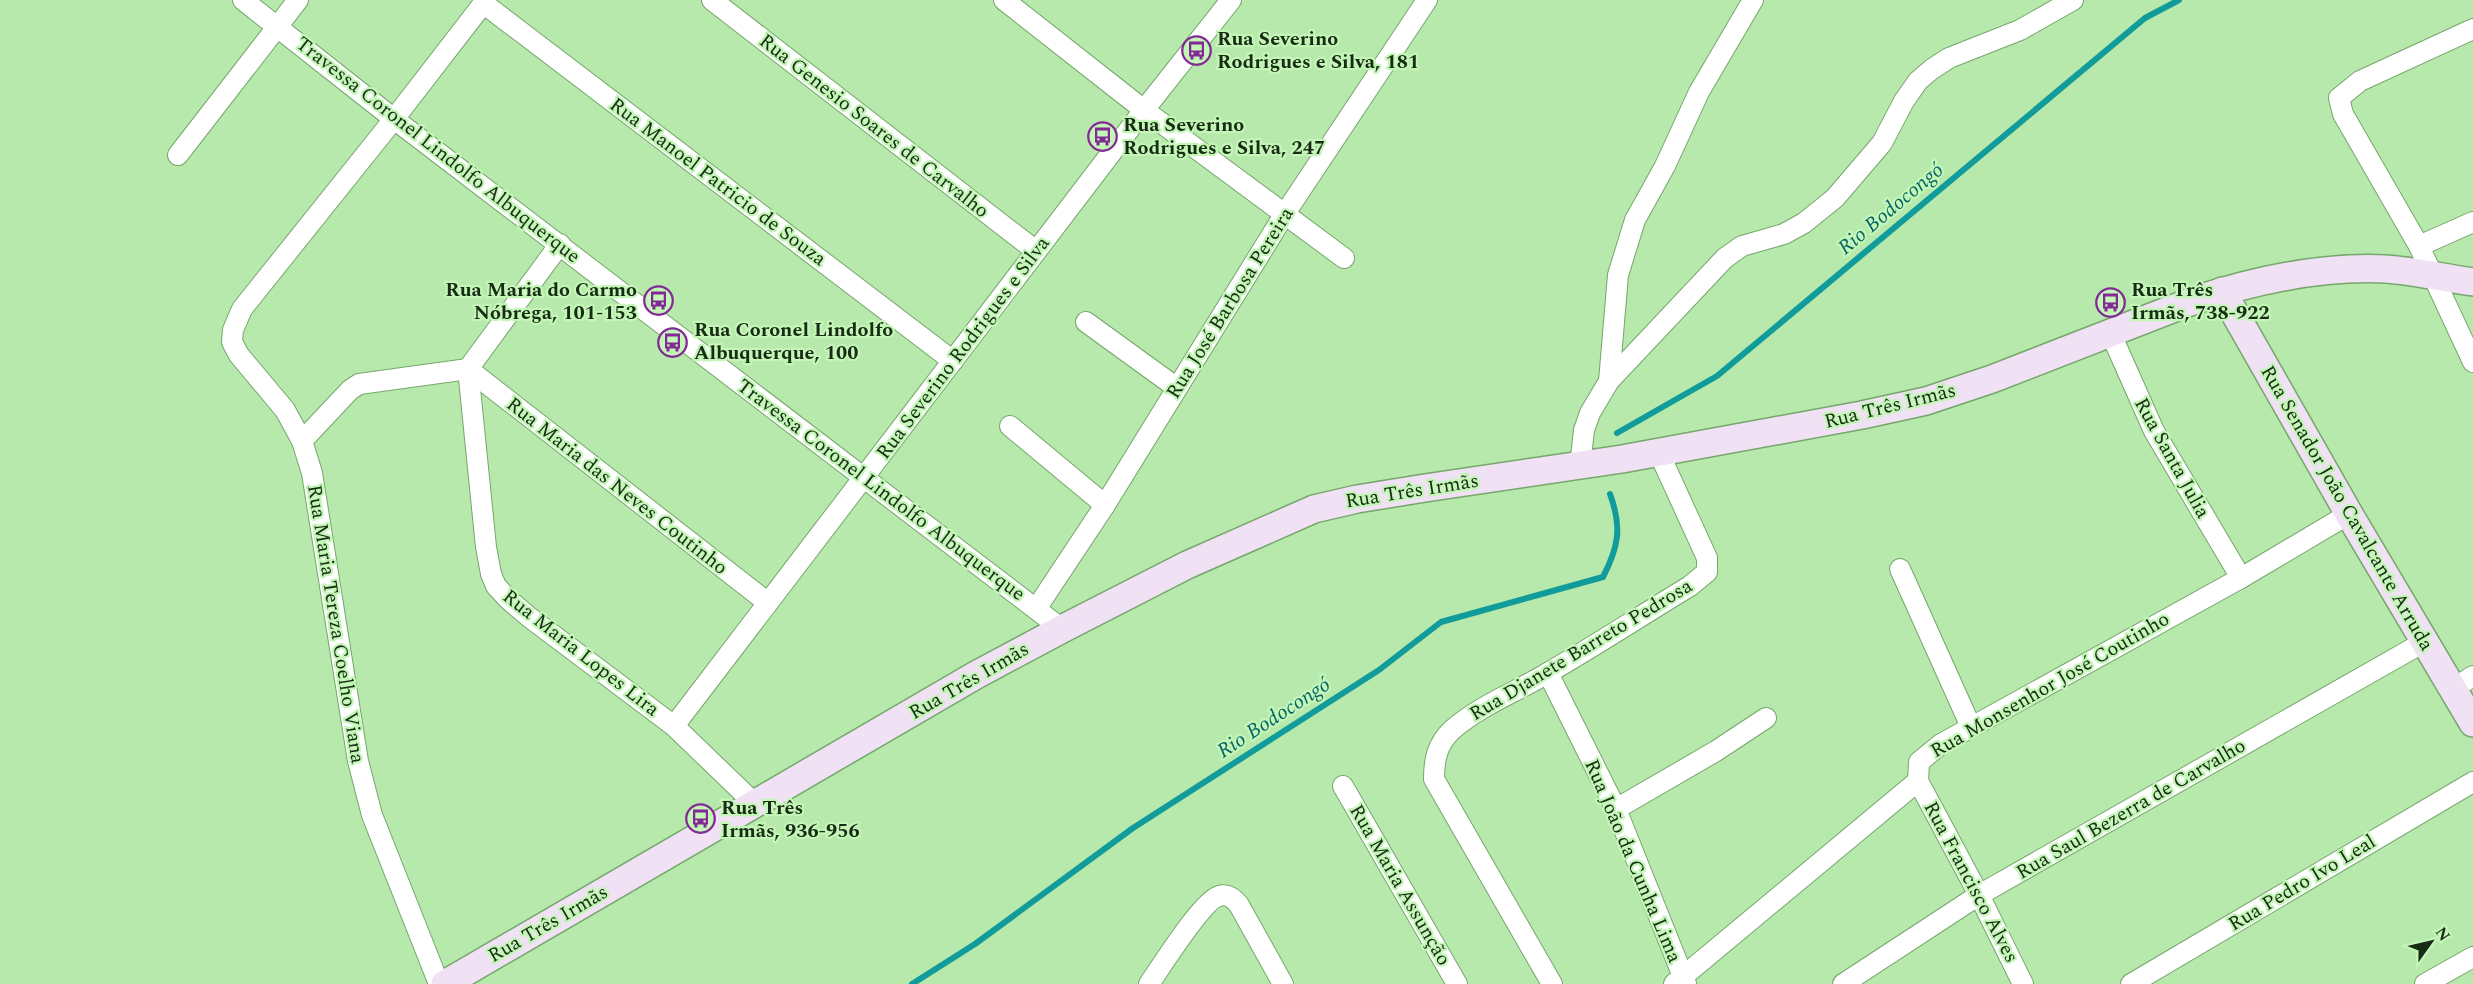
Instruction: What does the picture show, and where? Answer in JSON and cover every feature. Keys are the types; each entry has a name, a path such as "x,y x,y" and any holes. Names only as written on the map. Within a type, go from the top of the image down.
{"street":[{"name":"Travessa Coronel Lindolfo Albuquerque","path":"243,0 394,119 1062,628"},
{"path":"178,155 298,0"},
{"name":"Rua Genesio Soares de Carvalho","path":"712,0 1036,251"},
{"path":"1004,0 1144,110 1344,258"},
{"name":"Rua Severino Rodrigues e Silva","path":"674,726 1144,110 1231,0"},
{"name":"Rua José Barbosa Pereira","path":"1036,609 1105,505 1284,215 1427,0"},
{"path":"1609,381 1618,275 1635,220 1665,166 1699,92 1753,0"},
{"path":"1584,466 1584,430 1590,413 1609,381 1725,258 1742,246 1784,234 1804,223 1835,198 1882,143 1904,101 1918,81 1932,69 1949,58 2020,30 2073,0"},
{"path":"394,119 484,1"},
{"name":"Rua Manoel Patricio de Souza","path":"484,1 953,361"},
{"path":"2473,29 2360,81 2339,98 2339,105 2419,246 2473,362"},
{"name":"Rua Maria Tereza Coelho Viana","path":"394,119 242,309 233,330 232,342 239,355 285,410 302,441 320,516 358,761 372,815 439,984"},
{"path":"2419,246 2473,222"},
{"path":"302,441 358,384 468,369 560,244"},
{"name":"Rua Três Irmãs","path":"445,984 976,675 1186,565 1314,509 1425,488 1659,453 1862,415 1926,400 2223,291 2267,281 2333,271 2388,269 2473,282"},
{"name":"Rua Senador João Cavalcante Arruda","path":"2223,291 2424,642 2463,682 2473,723"},
{"path":"1086,322 1177,388"},
{"name":"Rua Santa Julia","path":"2111,334 2154,431 2241,578"},
{"name":"Rua Maria das Neves Coutinho","path":"468,369 767,602"},
{"name":"Rua Maria Lopes Lira","path":"468,369 486,547 491,574 496,586 529,617 674,726 755,804"},
{"path":"1010,426 1105,505"},
{"name":"Rua Djanete Barreto Pedrosa","path":"1552,984 1434,779 1434,762 1440,745 1451,731 1470,717 1548,673 1690,586 1707,572 1707,558 1659,453"},
{"name":"Rua Monsenhor José Coutinho","path":"1681,982 1918,781 1919,762 1925,755 1971,727 2241,578 2349,514"},
{"path":"1900,569 1971,727"},
{"name":"Rua Saul Bezerra de Carvalho","path":"1844,984 1979,895 2424,642"},
{"name":"Rua João da Cunha Lima","path":"1548,673 1616,809 1681,982"},
{"path":"1616,809 1716,751 1766,718"},
{"name":"Rua Francisco Alves","path":"1918,781 1979,895 2023,984"},
{"name":"Rua Pedro Ivo Leal","path":"2131,984 2473,782"},
{"name":"Rua Maria Assunção","path":"1344,786 1457,984"},
{"path":"1149,984 1204,906 1218,896 1225,895 1239,905 1283,984"},
{"path":"2425,984 2473,957"}],"waterway":[{"name":"Rio Bodocongó","path":"1617,433 1717,376 2145,18 2179,0"},
{"name":"Rio Bodocongó","path":"912,984 975,944 1133,828 1379,670 1441,622 1603,577 1613,556 1617,536 1616,517 1610,494"}],"place":[{"name":"Rua Severino Rodrigues e Silva, 181","path":"1196,50"},
{"name":"Rua Severino Rodrigues e Silva, 247","path":"1102,137"},
{"name":"Rua Maria do Carmo Nóbrega, 101-153","path":"658,301"},
{"name":"Rua Três Irmãs, 738-922","path":"2110,302"},
{"name":"Rua Coronel Lindolfo Albuquerque, 100","path":"673,342"},
{"name":"Rua Três Irmãs, 936-956","path":"700,819"}]}
